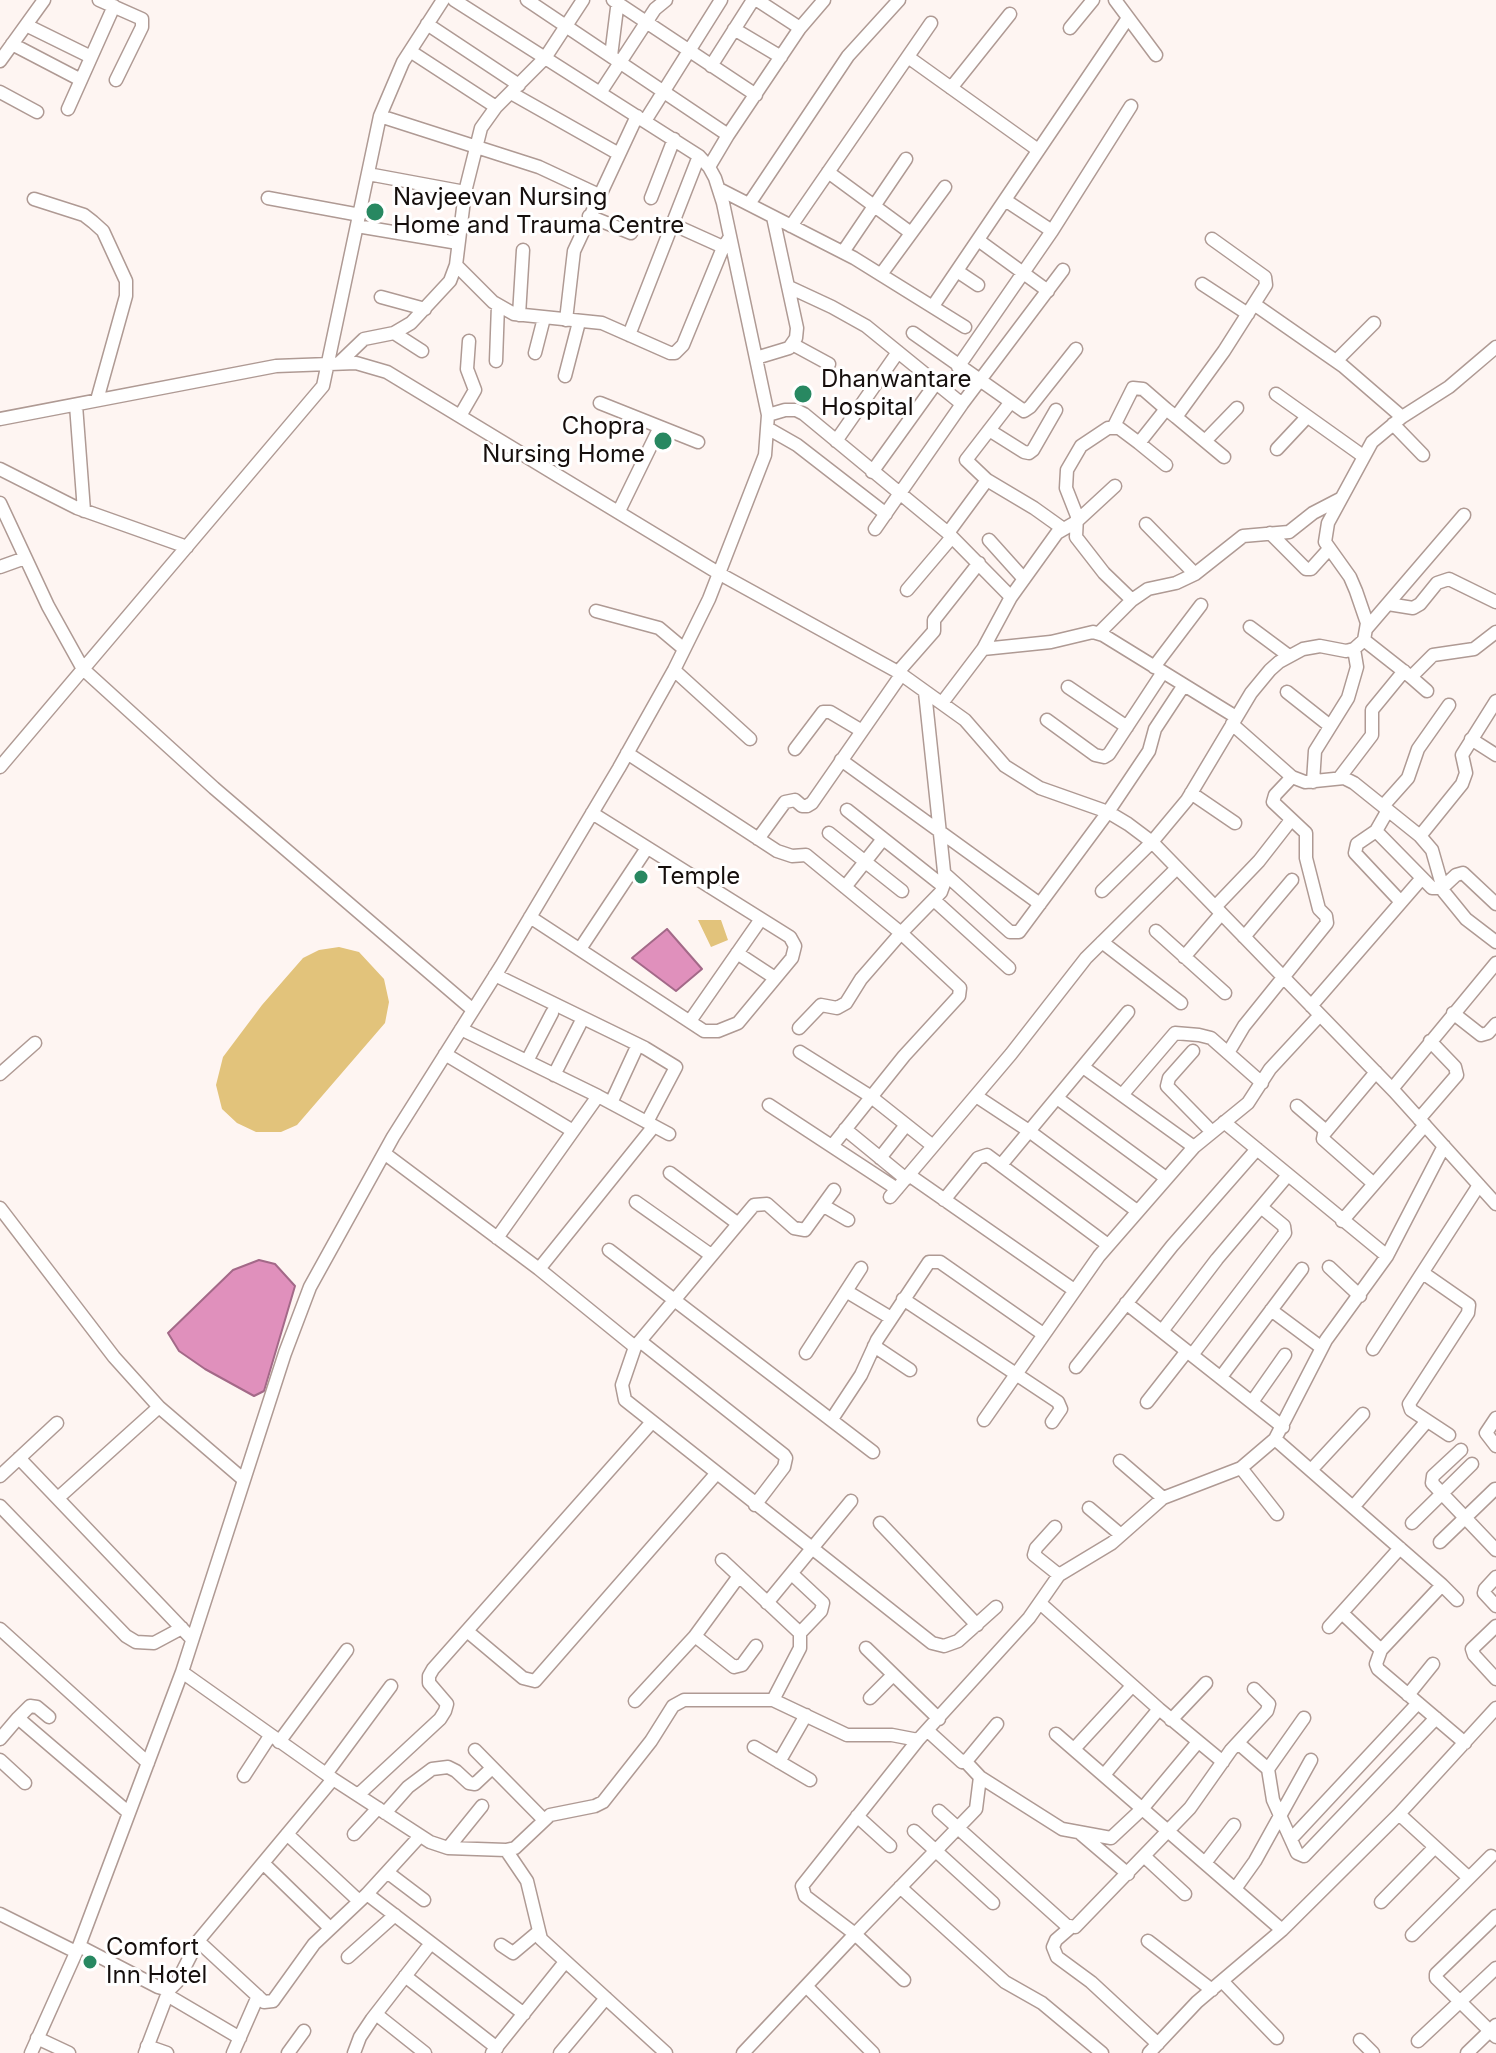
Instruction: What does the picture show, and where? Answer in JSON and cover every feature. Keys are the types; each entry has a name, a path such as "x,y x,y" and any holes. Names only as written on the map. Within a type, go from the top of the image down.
{"street":[{"path":"0,61 44,0"},
{"path":"99,0 138,16 142,23 116,80"},
{"path":"0,767 323,386 334,362 358,220 380,116 390,88 410,51 443,0"},
{"path":"527,0 728,135"},
{"path":"334,362 364,339 394,333 411,323 450,281 456,265 465,192 481,128 496,107 545,58 583,0"},
{"path":"600,93 615,59 658,5 666,0"},
{"path":"565,376 573,321 574,251 619,154 721,0"},
{"path":"711,66 755,0 800,28"},
{"path":"709,167 800,28 824,0"},
{"path":"749,204 848,56 899,0"},
{"path":"1070,28 1093,0"},
{"path":"1115,0 1156,55"},
{"path":"31,2053 77,1949 182,1672 285,1353 310,1287 384,1153 530,917 674,670 720,574 765,455 768,415 727,242 719,189 709,167 674,139 457,1"},
{"path":"615,59 616,1"},
{"path":"616,1 756,95"},
{"path":"68,109 114,6"},
{"path":"951,88 1010,14"},
{"path":"933,306 1128,18"},
{"path":"791,226 931,23"},
{"path":"427,24 515,89 619,154"},
{"path":"26,25 91,57"},
{"path":"734,29 781,57"},
{"path":"12,44 81,80"},
{"path":"410,51 496,107"},
{"path":"908,57 1038,150"},
{"path":"0,92 37,112"},
{"path":"958,367 1052,231 1131,106"},
{"path":"380,116 539,167 599,195"},
{"path":"651,198 674,139"},
{"path":"629,335 699,156"},
{"path":"843,252 906,159"},
{"path":"828,172 911,233"},
{"path":"368,174 465,192"},
{"path":"882,273 945,187"},
{"path":"719,189 882,273 965,327"},
{"path":"268,198 458,243"},
{"path":"34,199 84,215 93,222 103,231 126,281 126,296 97,400"},
{"path":"1005,200 1052,231"},
{"path":"589,216 631,233"},
{"path":"773,217 797,328 794,345"},
{"path":"672,224 727,242"},
{"path":"1139,443 1171,413 1266,285 1265,277 1212,239"},
{"path":"978,240 1048,291"},
{"path":"456,265 498,305 519,315 602,323 670,353 680,350 727,242"},
{"path":"519,315 523,250"},
{"path":"875,529 962,404 1063,270"},
{"path":"957,271 978,285"},
{"path":"1202,284 1251,309 1336,361 1398,420 1423,455"},
{"path":"789,287 852,317 962,404"},
{"path":"381,297 425,309"},
{"path":"496,361 498,305"},
{"path":"535,353 544,318"},
{"path":"1336,361 1374,323"},
{"path":"394,333 422,351"},
{"path":"913,333 1020,410 1027,410 1076,349"},
{"path":"980,335 1002,351"},
{"path":"460,416 475,390 467,369 469,341"},
{"path":"756,358 794,345 829,364"},
{"path":"1313,782 1315,751 1348,698 1362,639 1350,577 1329,549 1325,534 1340,499 1372,442 1398,420 1449,387 1496,347"},
{"path":"836,441 898,352"},
{"path":"0,419 276,366 334,362 364,365 387,372 720,574 899,674 965,720 1005,766 1040,788 1108,812 1152,842 1376,1072 1496,1204"},
{"path":"872,472 936,383"},
{"path":"1132,600 1104,573 1079,543 1074,531 1075,509 1066,488 1067,470 1081,446 1114,426 1133,388 1143,389 1224,457"},
{"path":"1276,394 1363,456"},
{"path":"600,403 698,442"},
{"path":"1010,403 966,460 987,480 1062,528"},
{"path":"76,405 84,511"},
{"path":"1205,441 1237,408"},
{"path":"768,415 796,410 804,414 950,535 1011,597"},
{"path":"989,430 1029,453 1056,410"},
{"path":"1277,449 1307,417"},
{"path":"1114,426 1166,465"},
{"path":"619,511 660,427"},
{"path":"769,429 797,445 886,514"},
{"path":"0,469 84,511 187,547"},
{"path":"907,590 950,535 987,480"},
{"path":"942,703 983,649 1011,597 1062,528 1076,522 1115,486"},
{"path":"1099,633 1132,600 1148,589 1176,583 1195,574 1243,536 1295,529 1313,513 1340,499"},
{"path":"0,503 48,606 83,669 214,788 473,1010"},
{"path":"1102,891 1152,842 1191,793 1259,681 1289,656 1312,646 1346,651 1362,639 1464,515"},
{"path":"1146,524 1195,574"},
{"path":"1270,533 1306,569 1311,569 1329,549"},
{"path":"989,540 1024,579"},
{"path":"0,567 25,558"},
{"path":"758,839 785,802 795,800 802,806 812,803 899,674 934,631 934,620 979,563"},
{"path":"1388,604 1409,609 1417,607 1437,583 1449,579 1496,602"},
{"path":"1047,720 1100,757 1109,754 1201,605"},
{"path":"596,611 659,628 684,649"},
{"path":"1250,627 1289,656"},
{"path":"1340,777 1372,735 1372,710 1408,674 1433,655 1474,649 1496,632"},
{"path":"983,649 1099,633 1184,685 1234,721 1292,777 1313,782 1340,777 1354,783 1420,836 1432,850 1442,888 1466,919 1496,942"},
{"path":"1362,639 1427,691"},
{"path":"674,670 750,739"},
{"path":"847,810 1010,932 1022,929 1149,751 1155,729 1184,685"},
{"path":"1068,687 1127,727"},
{"path":"799,1028 821,1005 837,1008 846,1003 861,979 934,900 944,880 925,692"},
{"path":"1287,692 1330,726"},
{"path":"1420,836 1462,784 1466,773 1462,755 1496,701"},
{"path":"1401,902 1355,853 1357,844 1376,831 1385,808 1408,778 1418,749 1449,705"},
{"path":"795,749 823,712 834,714 862,731"},
{"path":"1471,739 1496,755"},
{"path":"627,753 785,855 806,855 901,933 958,985 961,992 870,1096 832,1146"},
{"path":"841,760 1040,904"},
{"path":"1228,1053 1244,1026 1327,923 1317,904 1306,858 1306,833 1275,806 1273,798 1292,777"},
{"path":"1191,793 1235,823"},
{"path":"530,917 704,1031 728,1028 738,1023 792,958 795,946 790,937 592,813"},
{"path":"1184,957 1291,820"},
{"path":"1376,831 1432,888 1442,888 1456,875 1463,873 1496,904"},
{"path":"829,833 902,891"},
{"path":"845,887 883,839"},
{"path":"580,949 647,848"},
{"path":"901,1185 1075,971 1177,868"},
{"path":"984,1420 1108,1245 1194,1147 1248,1103 1316,1011 1422,878"},
{"path":"1244,937 1292,880"},
{"path":"934,900 1009,968"},
{"path":"690,1021 761,919"},
{"path":"1156,931 1225,993"},
{"path":"1102,942 1181,1003"},
{"path":"737,953 775,978"},
{"path":"1392,1089 1496,963"},
{"path":"495,975 645,1048 676,1067 650,1124 539,1269"},
{"path":"1001,1165 1128,1012"},
{"path":"527,1061 552,1013"},
{"path":"1453,1013 1481,1035 1488,1033 1496,1024"},
{"path":"554,1075 580,1024"},
{"path":"461,1029 669,1134"},
{"path":"1122,1095 1175,1033 1206,1036 1262,1083"},
{"path":"1342,1221 1457,1075 1455,1067 1430,1041"},
{"path":"0,1074 35,1043"},
{"path":"611,1103 635,1051"},
{"path":"1193,1051 1169,1078 1167,1086 1211,1131"},
{"path":"800,1052 870,1096 933,1146"},
{"path":"445,1054 573,1131"},
{"path":"1083,1067 1194,1147"},
{"path":"1374,1184 1325,1143 1324,1134 1376,1072"},
{"path":"497,1238 598,1096"},
{"path":"976,1096 1137,1211"},
{"path":"1057,1098 1166,1178"},
{"path":"769,1105 832,1146 901,1185 944,1200 1074,1290"},
{"path":"1297,1106 1326,1131"},
{"path":"1224,1122 1387,1256"},
{"path":"880,1158 906,1125"},
{"path":"845,1129 880,1158 901,1185"},
{"path":"904,1980 855,1934 805,1896 802,1886 923,1736 1040,1603 1059,1575 1102,1550 1163,1498 1241,1468 1275,1439 1322,1348 1387,1256 1444,1146"},
{"path":"1076,1367 1126,1303 1257,1149"},
{"path":"384,1153 786,1458 784,1467 755,1505"},
{"path":"944,1200 982,1155 992,1158 1108,1245"},
{"path":"670,1173 737,1223"},
{"path":"1162,1331 1217,1259 1288,1175"},
{"path":"1373,1349 1479,1185"},
{"path":"834,1190 805,1230 794,1228 763,1202 754,1205 638,1344 622,1393 625,1400 716,1474 932,1643 951,1645 996,1607"},
{"path":"636,1202 711,1255"},
{"path":"824,1206 848,1220"},
{"path":"1147,1402 1285,1233 1284,1226 1261,1207"},
{"path":"0,1208 114,1357 159,1407 244,1480"},
{"path":"609,1250 873,1452"},
{"path":"832,1419 861,1375 891,1318 929,1262 940,1262 1043,1334"},
{"path":"1329,1267 1360,1296"},
{"path":"806,1353 861,1268"},
{"path":"1221,1377 1302,1269"},
{"path":"1423,1273 1466,1300 1469,1310 1411,1400 1411,1410 1449,1435"},
{"path":"846,1291 891,1318"},
{"path":"903,1299 1058,1402 1061,1409 1052,1422"},
{"path":"1126,1303 1283,1427"},
{"path":"1271,1310 1322,1348"},
{"path":"874,1346 910,1370"},
{"path":"1252,1402 1285,1355"},
{"path":"58,1498 159,1407"},
{"path":"1312,1469 1363,1414"},
{"path":"1496,1418 1486,1433 1496,1446"},
{"path":"1354,1506 1427,1421"},
{"path":"358,1795 440,1719 447,1704 429,1683 429,1676 652,1422"},
{"path":"0,1476 57,1423"},
{"path":"1275,1439 1457,1600"},
{"path":"1461,1450 1433,1476 1432,1483 1496,1550"},
{"path":"19,1458 192,1639"},
{"path":"1120,1461 1163,1498"},
{"path":"1412,1523 1472,1464"},
{"path":"1241,1468 1277,1514"},
{"path":"467,1631 523,1678 535,1681 716,1474"},
{"path":"1440,1542 1495,1489"},
{"path":"767,1603 851,1501"},
{"path":"0,1506 126,1636 136,1642 154,1643 182,1628"},
{"path":"1089,1508 1121,1535"},
{"path":"880,1523 977,1625"},
{"path":"1055,1527 1036,1548 1034,1555 1059,1575"},
{"path":"1329,1627 1400,1548"},
{"path":"722,1560 800,1633"},
{"path":"773,1700 800,1648 800,1633 821,1611 823,1603 792,1574"},
{"path":"635,1701 695,1636 739,1576"},
{"path":"1496,1577 1484,1593 1496,1606"},
{"path":"1442,1585 1376,1658 1378,1669 1465,1743"},
{"path":"1040,1603 1171,1720 1223,1762"},
{"path":"1342,1613 1381,1650"},
{"path":"1496,1626 1472,1649 1496,1679"},
{"path":"0,1629 148,1763"},
{"path":"695,1636 734,1667 742,1665 756,1646"},
{"path":"866,1648 939,1719"},
{"path":"244,1776 347,1650"},
{"path":"1291,1839 1413,1699 1433,1664"},
{"path":"182,1672 329,1777 430,1842 448,1848 506,1850 523,1844 544,1820 560,1811 603,1802 678,1702 773,1700 847,1735 923,1736 958,1761 965,1761 980,1777 1062,1829 1111,1838 1142,1809 1198,1742"},
{"path":"870,1698 893,1675"},
{"path":"1171,1720 1206,1683"},
{"path":"167,2053 146,2050 168,1993 198,1941 287,1834 391,1686"},
{"path":"1074,1749 1132,1686"},
{"path":"1254,1689 1269,1707 1223,1762 1199,1798 1079,1925 1071,1927 1056,1940 1053,1947 1057,1957 1091,1982 1154,2048 1282,1930 1399,1814 1496,1708"},
{"path":"0,1739 30,1706 37,1707 49,1717"},
{"path":"1104,1775 1159,1709"},
{"path":"779,1762 806,1715"},
{"path":"18,1718 129,1813"},
{"path":"1268,1769 1304,1718"},
{"path":"1238,1743 1268,1769 1273,1800 1297,1853 1304,1856 1436,1718"},
{"path":"965,1761 997,1724"},
{"path":"1056,1734 1282,1930"},
{"path":"754,1747 810,1780"},
{"path":"475,1750 544,1820"},
{"path":"0,1760 25,1783"},
{"path":"1235,1889 1248,1872 1311,1760"},
{"path":"354,1834 432,1769 448,1767 475,1784 492,1768"},
{"path":"748,2051 976,1809 980,1777"},
{"path":"448,1848 482,1806"},
{"path":"939,1811 1071,1927"},
{"path":"1399,1814 1469,1878"},
{"path":"857,1816 890,1846"},
{"path":"1205,1863 1234,1825"},
{"path":"914,1831 993,1903"},
{"path":"1078,1832 1128,1874"},
{"path":"287,1834 363,1898 395,1915 524,2014"},
{"path":"198,1941 269,2003 276,1999 306,1954 420,1836"},
{"path":"1381,1902 1435,1847"},
{"path":"506,1850 527,1881 541,1939 666,2053"},
{"path":"1412,1935 1491,1856"},
{"path":"1145,1857 1185,1894"},
{"path":"263,1863 330,1928"},
{"path":"387,1872 424,1900"},
{"path":"900,1887 1005,1982 1042,2003 1102,2053"},
{"path":"0,1914 158,1987 240,2038"},
{"path":"348,1957 395,1915"},
{"path":"1467,2053 1494,2031 1436,1978 1436,1974 1496,1916"},
{"path":"501,1945 510,1953 517,1952 538,1932"},
{"path":"1148,1941 1218,1986 1277,2038"},
{"path":"354,2053 360,2037 376,2014 431,1943"},
{"path":"405,1976 494,2050 565,1962"},
{"path":"1418,2041 1496,1968"},
{"path":"807,1987 873,2053"},
{"path":"233,2053 258,1996"},
{"path":"560,2053 606,1998"},
{"path":"376,2014 425,2053"},
{"path":"288,2053 304,2031"},
{"path":"37,2038 69,2053"},
{"path":"1360,2040 1373,2053"}],"shaded area":[{"path":"698,920 721,920 728,940 711,947"},
{"path":"667,929 702,969 676,991 632,958"},
{"path":"339,947 359,952 384,979 389,1002 385,1023 297,1125 281,1132 256,1132 237,1123 222,1109 216,1085 223,1057 303,958 319,950"},
{"path":"259,1260 275,1264 295,1286 264,1391 254,1396 179,1351 168,1333 233,1270"}],"place":[{"name":"Navjeevan Nursing Home and Trauma Centre","path":"375,212"},
{"name":"Dhanwantare Hospital","path":"803,394"},
{"name":"Chopra Nursing Home","path":"663,441"},
{"name":"Temple","path":"641,877"},
{"name":"Comfort Inn Hotel","path":"90,1962"}]}
